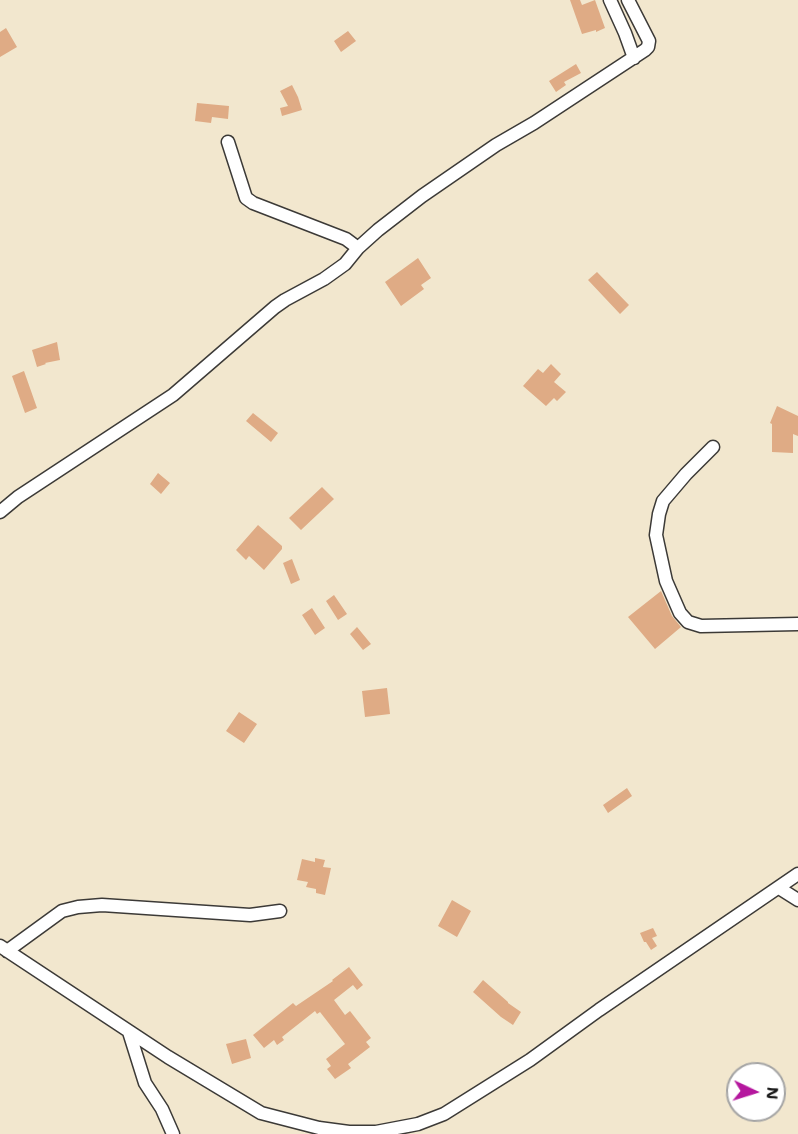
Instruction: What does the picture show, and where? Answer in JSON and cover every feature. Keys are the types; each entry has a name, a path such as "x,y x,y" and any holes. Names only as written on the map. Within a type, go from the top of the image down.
{"street":[{"path":"609,0 626,33 634,58"},
{"path":"0,512 27,491 173,394 274,307 345,264 358,248 378,230 422,196 487,151 645,50 649,41 628,0"},
{"path":"228,142 246,198 253,203 346,239 358,248"},
{"path":"713,447 663,501 658,514 656,535 666,580 680,613 688,622 701,626 798,624"},
{"path":"280,911 250,915 102,905 78,907 62,911 4,949 168,1057 261,1113 319,1128 350,1132 376,1132 418,1124 444,1114 530,1060 798,874"},
{"path":"778,888 798,900"},
{"path":"129,1032 145,1083 162,1109 173,1134"}],"building":[{"path":"570,0 580,0 582,5 595,0 605,28 582,34"},
{"path":"6,28 17,47 0,57 0,32"},
{"path":"348,31 356,41 341,52 334,41"},
{"path":"576,64 581,73 564,82 566,85 556,92 549,81"},
{"path":"292,85 302,110 282,116 280,108 288,106 280,91"},
{"path":"197,103 229,106 228,119 212,117 211,123 195,121"},
{"path":"418,258 431,278 421,285 424,289 401,306 385,282"},
{"path":"597,272 629,305 620,314 588,280"},
{"path":"57,342 60,360 37,367 32,350"},
{"path":"551,364 561,374 554,382 566,392 557,401 554,398 546,406 523,386 538,369 543,373"},
{"path":"24,371 37,408 25,413 12,376"},
{"path":"777,406 798,416 798,436 793,434 793,453 772,452 772,424 770,423"},
{"path":"253,413 278,433 271,442 246,421"},
{"path":"158,473 170,483 161,494 150,484"},
{"path":"322,487 334,499 301,530 289,518"},
{"path":"258,525 282,546 264,570 249,556 246,560 236,550"},
{"path":"292,559 300,580 291,584 283,563"},
{"path":"661,591 672,616 681,627 655,649 628,617"},
{"path":"334,595 347,614 338,620 326,601"},
{"path":"312,608 325,628 315,635 302,615"},
{"path":"357,627 371,644 363,650 350,634"},
{"path":"387,688 390,714 365,717 362,691"},
{"path":"239,712 257,724 244,743 226,731"},
{"path":"627,788 632,796 608,813 603,805"},
{"path":"315,858 325,860 323,867 331,868 325,895 316,893 316,889 306,887 308,882 297,880 302,859 315,862"},
{"path":"452,900 471,911 457,937 438,926"},
{"path":"653,928 657,936 652,938 657,946 651,950 640,933"},
{"path":"349,967 363,985 357,990 353,985 334,1000 345,1015 350,1011 371,1038 366,1042 370,1047 348,1064 351,1068 335,1079 327,1069 331,1066 326,1059 345,1044 320,1012 317,1014 315,1011 282,1037 284,1040 277,1045 274,1040 264,1048 253,1035 293,1003 296,1006"},
{"path":"483,980 521,1012 513,1025 473,992"},
{"path":"246,1039 251,1058 232,1064 226,1044"}]}
